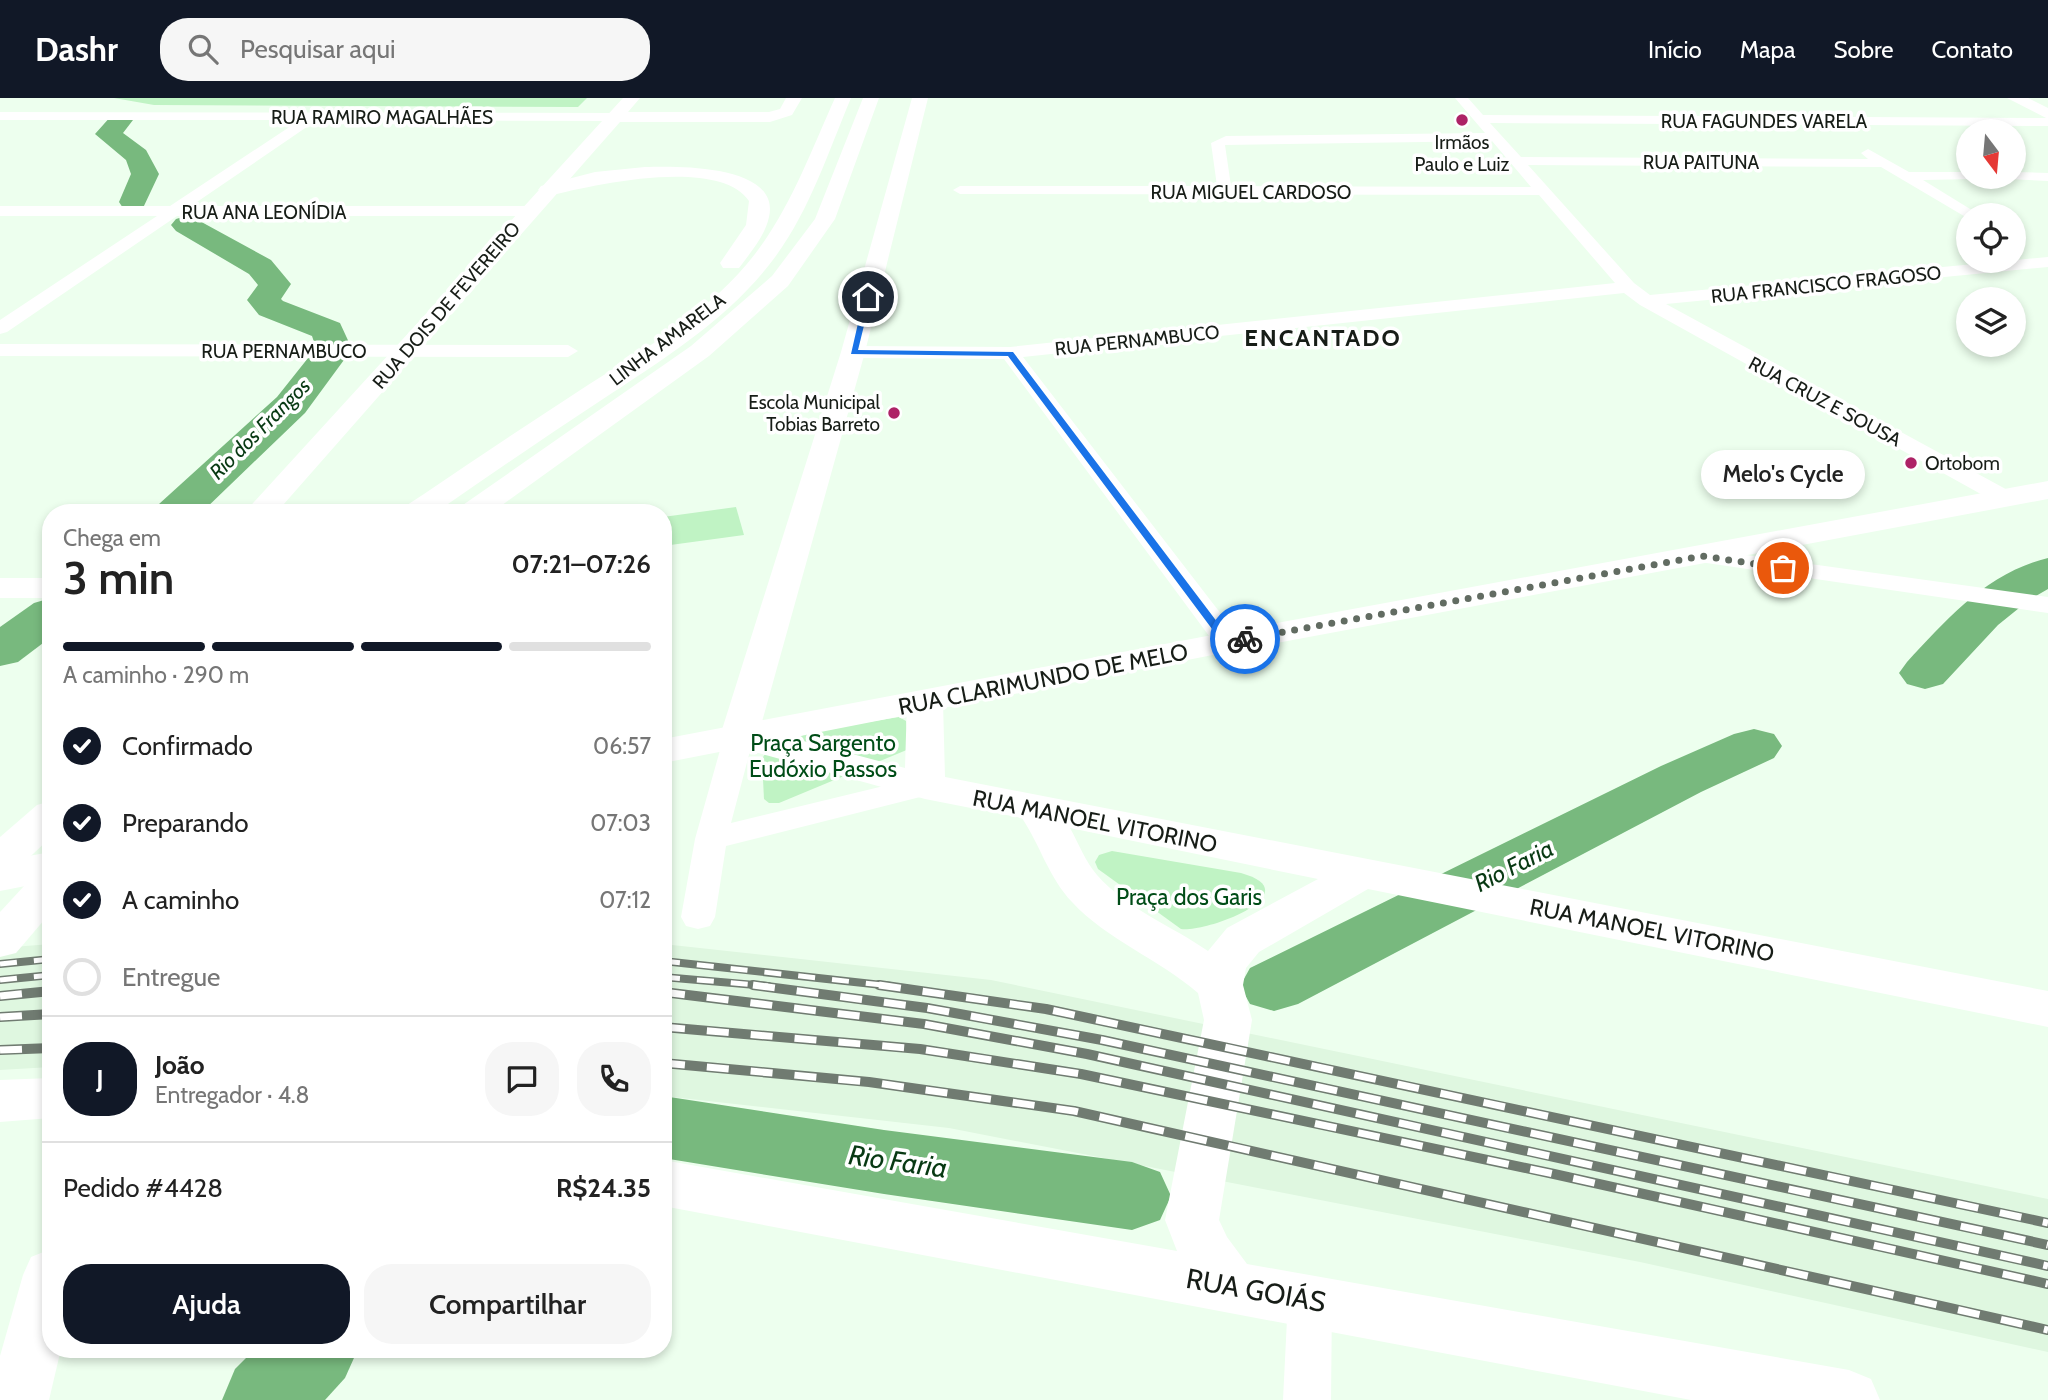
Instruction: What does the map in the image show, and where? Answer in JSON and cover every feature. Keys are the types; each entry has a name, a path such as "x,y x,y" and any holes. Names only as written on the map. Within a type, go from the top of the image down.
{"main road":[{"name":"RUA RAMIRO MAGALHÃES","path":"624,108 655,117 763,117 784,113 794,98"},
{"name":"LINHA AMARELA","path":"484,504 663,379 780,234 800,198 843,98"},
{"name":"LINHA AMARELA","path":"428,504 604,386 713,318 780,281 825,219 859,136 871,98"},
{"path":"859,136 875,120 888,98"},
{"path":"920,98 853,352 739,736 925,786 925,702"},
{"path":"2015,98 2048,114"},
{"name":"RUA DOIS DE FEVEREIRO","path":"268,504 528,211 624,108"},
{"path":"548,190 592,178 654,172 707,174 741,184 753,191 759,200 756,225 741,251 710,288 713,318"},
{"name":"RUA CLARIMUNDO DE MELO","path":"672,749 1227,642 2048,490"},
{"path":"0,587 42,588"},
{"name":"RUA MANOEL VITORINO","path":"925,786 2048,1009"},
{"path":"1037,810 1053,832 1076,878 1091,895 1122,919 1201,968 1220,985"},
{"path":"0,862 42,822"},
{"path":"0,850 42,829"},
{"path":"0,876 42,868"},
{"path":"1228,1285 1204,1253 1192,1220 1228,1020 1220,985 1224,964 1243,940 1362,873"},
{"path":"0,941 42,894"},
{"path":"0,1101 42,1099"},
{"name":"RUA GOIÁS","path":"672,1185 1310,1300 1716,1378 1849,1400"},
{"path":"1130,1267 1167,1248 1192,1220"},
{"path":"18,1400 42,1309"}],"street":[{"name":"RUA CRUZ E SOUSA","path":"1461,98 1628,287 1646,301 1719,344 2005,498"},
{"path":"0,125 46,103"},
{"name":"RUA RAMIRO MAGALHÃES","path":"0,116 315,116 624,108"},
{"path":"0,328 315,116"},
{"name":"RUA FAGUNDES VARELA","path":"1479,119 2048,122"},
{"path":"1818,121 1956,207"},
{"path":"1225,192 1218,143 1239,138 1496,137"},
{"name":"RUA PAITUNA","path":"1517,161 1885,163"},
{"path":"1905,176 1956,176"},
{"path":"2026,176 2048,177"},
{"name":"RUA MIGUEL CARDOSO","path":"960,190 1542,191"},
{"name":"RUA ANA LEONÍDIA","path":"0,211 528,211"},
{"path":"2026,249 2048,262"},
{"name":"RUA FRANCISCO FRAGOSO","path":"1646,301 2048,262"},
{"name":"RUA PERNAMBUCO","path":"853,352 1010,354 1628,287"},
{"name":"RUA PERNAMBUCO","path":"0,350 568,351"},
{"path":"1010,354 1227,642"},
{"path":"1702,556 2048,605"},
{"path":"698,917 711,839 739,736"},
{"path":"711,839 925,786"},
{"path":"1307,1400 1310,1300"}],"shaded area":[{"path":"42,945 42,1068 0,1070 0,948"},
{"path":"672,945 991,980 2048,1199 2048,1352 1640,1262 949,1128 672,1097"}],"green space":[{"path":"114,98 587,98 578,107 154,105"},
{"path":"736,507 744,535 672,545 672,516"},
{"name":"Praça Sargento Eudóxio Passos","path":"899,717 906,721 909,749 779,803 769,803 764,799 762,759 766,752 812,731"},
{"name":"Praça dos Garis","path":"1112,851 1241,873 1260,881 1265,891 1260,901 1230,918 1194,929 1181,929 1098,869 1095,862 1099,855"}],"waterway":[{"name":"Rio dos Frangos","path":"121,120 108,134 137,156 145,174 133,202"},
{"name":"Rio dos Frangos","path":"185,504 291,405 334,349 328,330 271,308 264,300 275,284 260,267 186,225"},
{"name":"Rio Faria","path":"1925,673 1966,628 1996,601 2012,589 2048,572"},
{"name":"Rio dos Frangos","path":"0,651 42,620"},
{"name":"Rio Faria","path":"1274,986 1681,779 1754,746"},
{"name":"Rio Faria","path":"672,1128 884,1162 1132,1196"},
{"name":"Rio Faria","path":"266,1400 306,1358"}],"railway":[{"path":"0,964 42,960"},
{"path":"672,962 891,986"},
{"path":"0,980 42,976"},
{"path":"672,978 768,986"},
{"path":"753,985 927,1008 1102,1040 2048,1245"},
{"path":"879,985 1046,1009 2048,1223"},
{"path":"0,996 42,992"},
{"path":"672,993 924,1024 1087,1054 2048,1266"},
{"path":"0,1017 42,1015"},
{"path":"672,1028 920,1049 1081,1074 1554,1174 2048,1284"},
{"path":"0,1050 42,1048"},
{"path":"672,1064 869,1082 1074,1111 2048,1330"}],"way so far":[{"path":"1245,639 1702,556 1783,568"}],"place":[{"name":"Irmãos Paulo e Luiz","path":"1462,120"},
{"name":"Escola Municipal Tobias Barreto","path":"894,413"},
{"name":"Ortobom","path":"1911,463"},
{"name":"Melo's Cycle","path":"1783,568"}],"district":[{"name":"ENCANTADO","path":"1323,338"}],"route":[{"path":"868,297 853,352 1010,354 1227,642 1245,639"}]}
